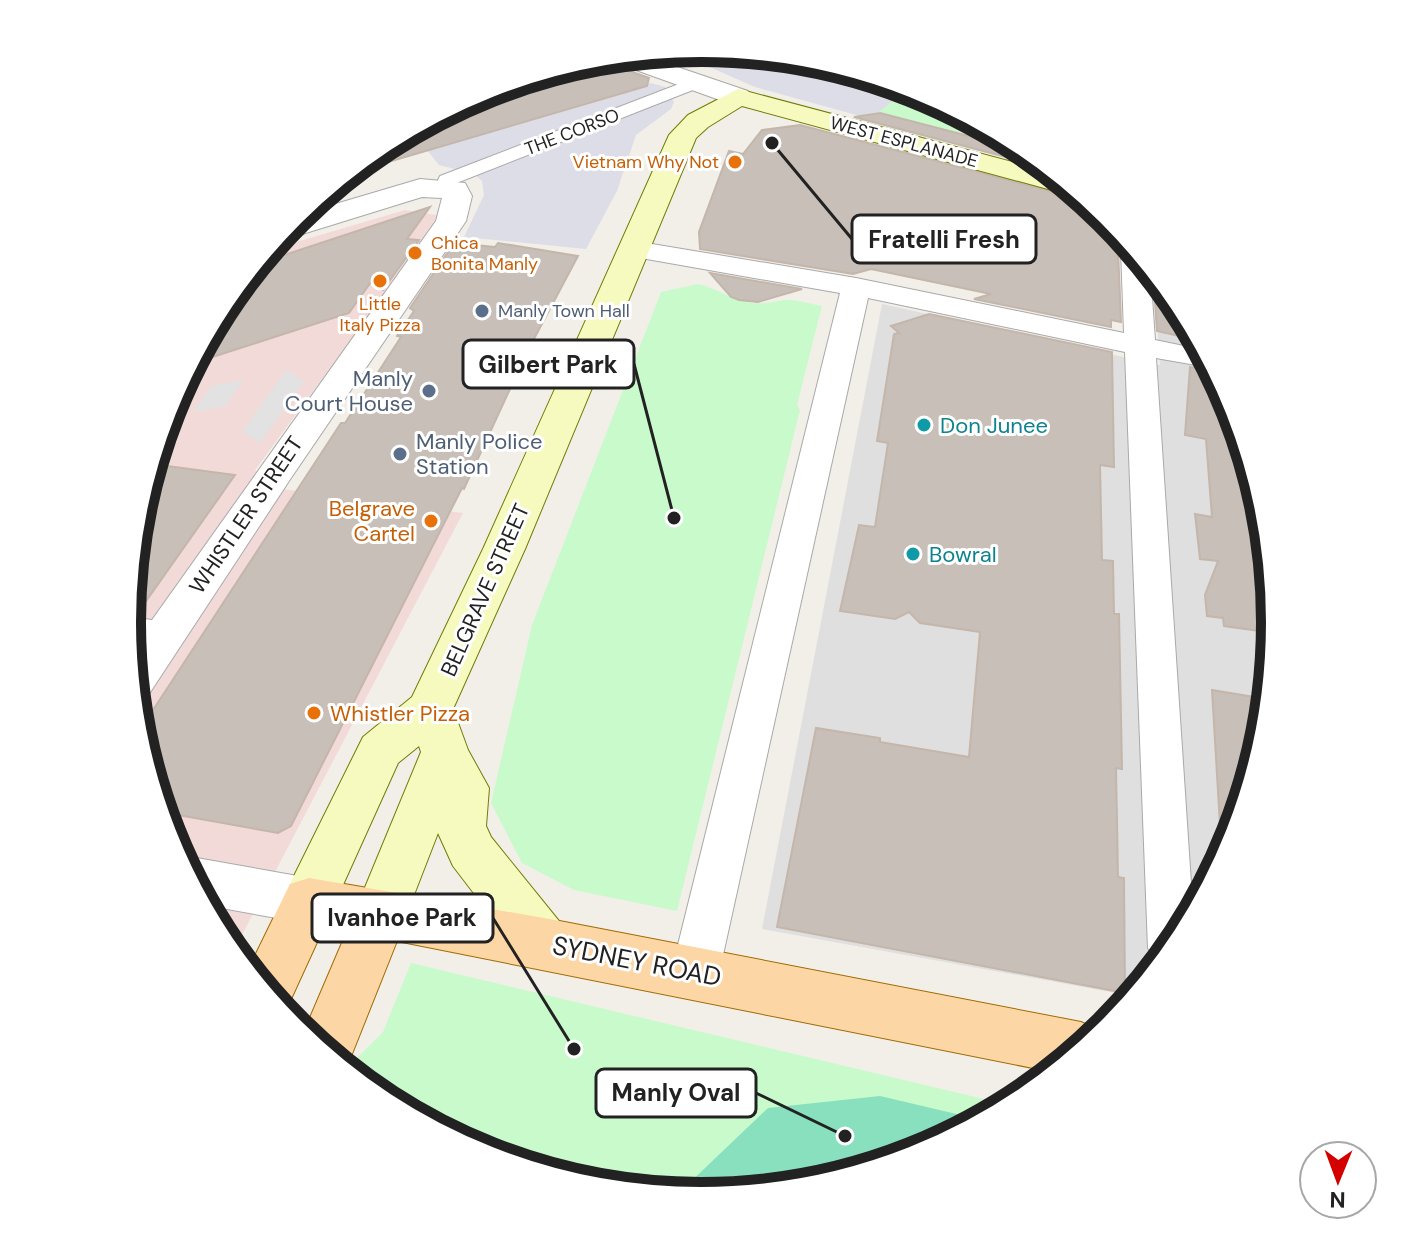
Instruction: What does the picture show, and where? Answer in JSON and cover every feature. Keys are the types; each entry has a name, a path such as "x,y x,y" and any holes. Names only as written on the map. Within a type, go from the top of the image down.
{"main road":[{"name":"WEST ESPLANADE","path":"738,97 1043,179"},
{"name":"BELGRAVE STREET","path":"329,1040 381,914 438,730 504,549 683,135 698,121 738,97"},
{"name":"BELGRAVE STREET","path":"271,981 380,751 438,730"},
{"path":"438,730 464,788 461,826 471,850 544,943"},
{"name":"SYDNEY ROAD","path":"309,901 544,943 1065,1047"}],"street":[{"path":"646,65 738,97"},
{"name":"THE CORSO","path":"310,221 420,188 450,184 697,82"},
{"name":"THE CORSO","path":"334,199 401,179 432,176 450,184"},
{"name":"WHISTLER STREET","path":"143,667 451,221 457,196 450,184"},
{"path":"634,249 856,287 1194,357"},
{"path":"1137,271 1171,927"},
{"path":"695,973 819,457 856,287"},
{"name":"SYDNEY ROAD","path":"206,883 309,901"}],"lane":[{"path":"141,625 168,630"}],"shaded area":[{"path":"698,62 738,63 810,73 897,98 879,112 860,116 755,87"},
{"path":"651,83 665,87 674,102 671,109 636,135 617,191 586,249 464,237 484,195 482,181 474,174 439,165 427,150"},
{"path":"405,210 442,216 255,470 282,489 463,513 240,939 199,870 160,767 142,659 142,585 160,477 184,408 199,374 235,311 288,245"},
{"path":"1155,294 1203,374 1231,442 1242,477 1256,549 1261,622 1256,695 1242,767 1203,870 1167,933 1120,994 762,929 882,304 1160,365"},
{"path":"286,370 304,381 260,443 242,432"},
{"path":"244,380 225,406 193,412 211,386"}],"green space":[{"path":"897,98 983,138 879,112"},
{"path":"698,284 752,303 788,300 822,306 797,405 800,410 677,911 574,890 522,863 491,803 532,625 661,292"},
{"path":"411,963 991,1101 915,1139 846,1163 810,1171 738,1181 664,1181 628,1177 556,1163 521,1152 421,1107 356,1063 358,1057 383,1032"},
{"path":"880,1096 964,1116 915,1139 846,1163 774,1177 691,1182 768,1108"},
{"path":"527,1154 631,1177 556,1163"}],"building":[{"path":"621,68 649,78 647,86 378,165 453,120 556,81"},
{"path":"880,113 987,141 1018,160 854,117"},
{"path":"800,125 1061,194 1119,249 1121,322 1111,320 1111,327 974,299 991,294 871,269 853,274 700,249 699,232 729,151 743,154 762,130"},
{"path":"430,207 407,239 419,240 383,290 371,282 349,313 207,359 235,311 276,258"},
{"path":"454,243 495,247 498,243 578,256 527,352 464,489 291,826 278,833 176,814 160,767 149,716 401,337 397,336 414,311 410,308"},
{"path":"710,273 802,289 758,302 739,300 731,297"},
{"path":"1154,294 1183,337 1157,331"},
{"path":"929,314 1112,352 1114,467 1100,465 1102,560 1113,561 1114,614 1119,614 1122,769 1116,768 1118,877 1124,878 1125,987 1121,992 777,927 816,728 969,757 980,632 920,623 909,612 895,619 840,611 859,525 875,527 888,443 877,441 894,334 899,333 891,326"},
{"path":"1190,367 1200,369 1203,374 1242,477 1256,549 1261,631 1224,626 1223,618 1207,616 1205,595 1218,561 1200,559 1195,514 1212,517 1206,439 1185,435"},
{"path":"164,466 235,475 141,608 146,549"},
{"path":"1212,690 1256,697 1242,767 1220,830"}],"place":[{"name":"Fratelli Fresh","path":"772,143"},
{"name":"Vietnam Why Not","path":"735,162"},
{"name":"Chica Bonita Manly","path":"415,253"},
{"name":"Little Italy Pizza","path":"380,281"},
{"name":"Manly Town Hall","path":"482,311"},
{"name":"Manly Court House","path":"429,391"},
{"name":"Don Junee","path":"924,425"},
{"name":"Manly Police Station","path":"400,454"},
{"name":"Gilbert Park","path":"674,518"},
{"name":"Belgrave Cartel","path":"431,521"},
{"name":"Bowral","path":"913,554"},
{"name":"Whistler Pizza","path":"314,713"},
{"name":"Ivanhoe Park","path":"574,1049"},
{"name":"Manly Oval","path":"845,1136"}]}
